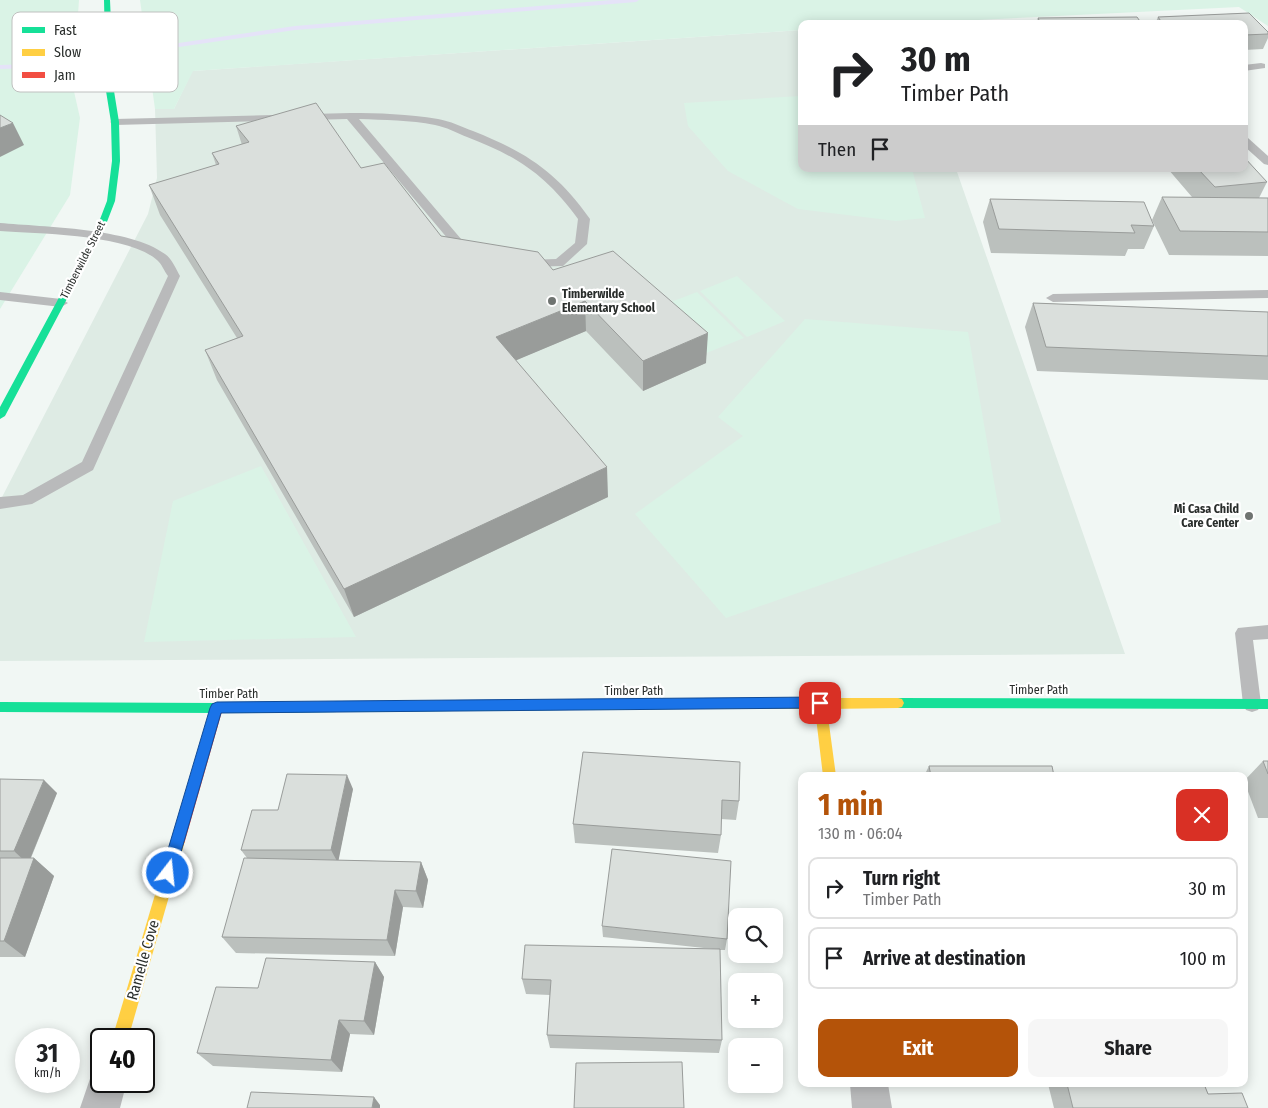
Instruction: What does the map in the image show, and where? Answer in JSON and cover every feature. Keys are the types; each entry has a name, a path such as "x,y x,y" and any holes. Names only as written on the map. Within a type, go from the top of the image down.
{"street":[{"name":"Timberwilde Street","path":"0,416 97,236 110,201 115,177 115,122 110,92"},
{"name":"Timber Path","path":"0,707 217,708 820,703 1260,704"},
{"path":"820,703 829,772"},
{"name":"Ramelle Cove","path":"123,1028 217,708"},
{"path":"869,1087 872,1108"},
{"path":"100,1108 104,1093"}],"lane":[{"path":"1248,68 1261,66"},
{"path":"350,116 463,249 481,256"},
{"path":"115,122 184,118 350,116 401,117 439,122 499,145 524,158 565,193 584,219 581,244 559,263 516,265"},
{"path":"1248,144 1268,162"},
{"path":"0,227 97,236 138,245 161,256 174,276 88,466 26,500 0,503"},
{"path":"1053,298 1268,294"},
{"path":"0,296 61,303"},
{"path":"1260,704 1244,633 1268,632"}],"shaded area":[{"name":"Timberwilde Elementary School","path":"798,30 798,172 957,172 1125,654 0,661 0,501 148,214 157,178 155,109 174,109 192,71"}],"green space":[{"path":"0,0 79,0 78,12 12,12 12,92 74,92 80,118 70,195 0,309"},
{"path":"140,0 1268,0 1268,26 1239,7 978,20 798,20 798,30 193,71 174,109 155,109 153,92 178,92 178,12 142,12"},
{"path":"798,96 798,172 913,172 925,218 896,221 798,209 728,171 688,126 684,103"},
{"path":"737,276 785,321 747,337 700,291"},
{"path":"697,292 744,338 704,354 658,307"},
{"path":"805,319 968,332 1001,522 726,618 635,514 743,436 718,417"},
{"path":"261,466 356,637 144,642 173,501"}],"building":[{"path":"1249,13 1268,34 1248,35 1248,20 1160,20 1158,17"},
{"path":"1137,17 1139,20 1039,20 1038,18"},
{"path":"316,103 361,168 384,163 441,236 538,252 553,270 613,251 708,333 643,361 585,301 496,337 607,467 344,589 205,350 243,336 149,185 219,164 212,153 249,142 236,126"},
{"path":"0,115 13,123 0,128"},
{"path":"1248,161 1267,182 1215,187 1201,172 1248,172"},
{"path":"1162,197 1268,198 1268,232 1180,231"},
{"path":"990,199 1144,202 1154,226 1131,225 1135,233 999,229"},
{"path":"1033,303 1268,312 1268,356 1046,347"},
{"path":"583,752 740,762 739,801 722,800 721,835 573,824"},
{"path":"1263,761 1268,761 1268,774"},
{"path":"929,766 1052,766 1053,772 930,772"},
{"path":"287,774 347,775 331,850 241,850 252,810 278,810"},
{"path":"0,779 44,780 14,851 0,851"},
{"path":"612,849 731,861 727,939 602,926"},
{"path":"0,858 34,858 4,941 0,941"},
{"path":"244,858 421,862 416,891 395,890 387,940 222,937"},
{"path":"525,945 720,949 722,1040 547,1035 551,980 522,979"},
{"path":"266,958 375,962 364,1021 339,1020 331,1060 197,1053 216,987 258,988"},
{"path":"682,1062 684,1108 574,1108 576,1063"},
{"path":"1068,1087 1205,1087 1208,1094 1242,1093 1248,1108 1073,1108"},
{"path":"251,1092 374,1097 372,1108 247,1108"}],"waterway":[{"path":"178,45 295,28 636,0"},
{"path":"0,67 12,67"}],"traffic: fast":[{"path":"107,0 107,12"},
{"path":"0,416 101,227 111,201 116,161 115,122 110,92"},
{"path":"898,703 1268,704"},
{"path":"0,707 217,708 678,704"}],"traffic: slow":[{"path":"820,703 829,772"},
{"path":"678,704 898,703"},
{"path":"123,1028 178,841"}],"traffic: jam":[{"path":"178,841 217,708"}],"place":[{"name":"Timberwilde Elementary School","path":"552,301"},
{"name":"Mi Casa Child Care Center","path":"1249,516"}],"route":[{"path":"168,873 217,708 820,703"}]}
